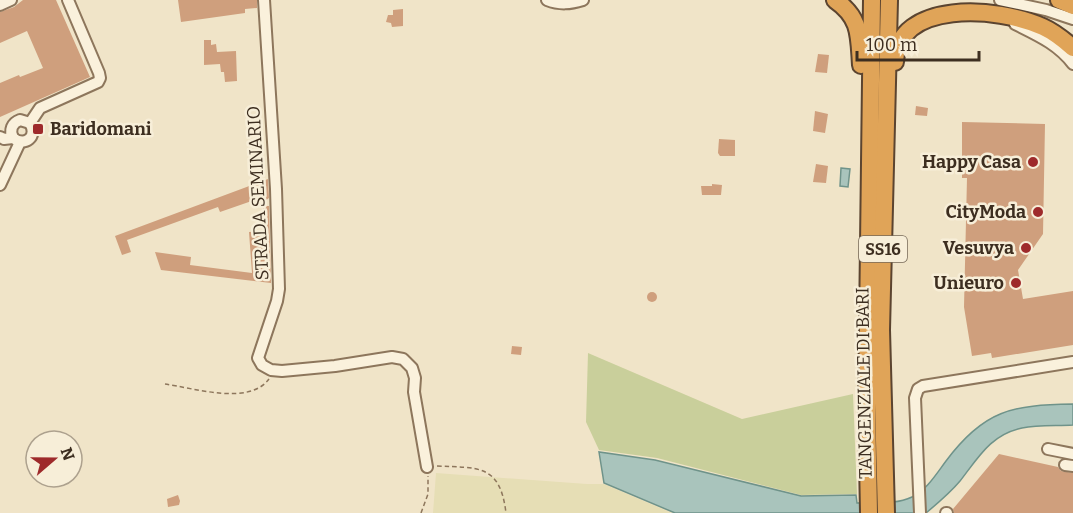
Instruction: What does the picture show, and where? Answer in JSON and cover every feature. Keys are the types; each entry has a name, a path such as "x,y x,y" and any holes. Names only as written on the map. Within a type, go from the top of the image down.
{"highway":[{"path":"835,0 848,9 855,21 869,116"},
{"name":"TANGENZIALE DI BARI","path":"868,506 869,116 872,0"},
{"name":"TANGENZIALE DI BARI","path":"886,505 881,330 889,0"},
{"path":"1059,0 1073,6"},
{"path":"886,109 895,84 895,52 900,38 918,16 931,10 959,6 986,10 1044,27 1073,48"}],"street":[{"path":"0,5 11,0"},
{"path":"0,185 16,140 11,130 14,123 40,108 94,85 100,78 68,0"},
{"name":"STRADA SEMINARIO","path":"264,0 276,189 279,289 258,358 262,365 271,370"},
{"path":"547,0 556,4 569,4 578,0"},
{"path":"1000,0 1046,10 1073,20"},
{"path":"1017,4 1073,26"},
{"path":"986,10 1050,42 1073,64"},
{"path":"0,137 27,141 32,136 31,115"},
{"path":"271,370 335,366 392,357 403,359 411,368 415,378 414,392 427,467"},
{"path":"920,513 915,394 920,387 1073,362"},
{"path":"1048,449 1073,454"}],"path":[{"path":"165,384 227,394 247,394 268,382 271,370"},
{"path":"421,513 428,494 427,467 481,469 489,473 502,490 506,513"}],"shaded area":[{"path":"436,473 604,484 672,513 433,513"}],"green space":[{"path":"588,353 742,419 853,394 857,494 801,495 657,458 599,450 586,422"}],"water":[{"path":"841,168 850,169 848,187 840,186"},
{"path":"1073,404 1073,425 1022,428 1011,431 994,441 944,498 926,513 675,513 604,483 599,452 655,460 801,496 856,495 857,503 892,502 905,500 922,491 960,444 987,421 1016,409"}],"building":[{"path":"23,0 56,0 90,77 0,117 0,83 43,68 27,31 0,43 0,12 14,7"},
{"path":"178,0 257,0 257,8 245,9 245,13 181,22"},
{"path":"403,9 403,26 392,27 391,23 386,22 388,15 393,15 393,10"},
{"path":"204,40 211,40 211,45 216,44 217,52 236,51 237,81 225,82 220,64 204,65"},
{"path":"818,54 829,55 827,73 815,72"},
{"path":"916,106 928,108 927,116 915,115"},
{"path":"815,111 828,114 825,133 813,131"},
{"path":"962,122 1045,124 1043,234 1018,270 1023,299 1073,291 1073,345 992,358 991,353 972,356 964,307 967,178 962,178"},
{"path":"719,139 735,140 735,156 720,156 718,153"},
{"path":"816,164 828,166 826,183 813,182"},
{"path":"268,179 269,198 262,203 260,198 220,212 218,207 127,240 131,252 122,255 115,236"},
{"path":"712,184 722,185 721,195 702,195 701,186 712,186"},
{"path":"263,206 269,206 271,283 161,270 155,252 191,257 190,265 252,273 249,232 264,231"},
{"path":"652,292 657,297 652,302 647,297"},
{"path":"512,346 522,347 521,355 511,354"},
{"path":"999,454 1058,467 1061,471 1073,473 1073,513 954,513 953,509"},
{"path":"178,495 179,505 168,507 167,499"}],"place":[{"name":"Baridomani","path":"38,129"},
{"name":"Happy Casa","path":"1033,162"},
{"name":"CityModa","path":"1038,212"},
{"name":"Vesuvya","path":"1026,248"},
{"name":"Unieuro","path":"1016,283"}]}
